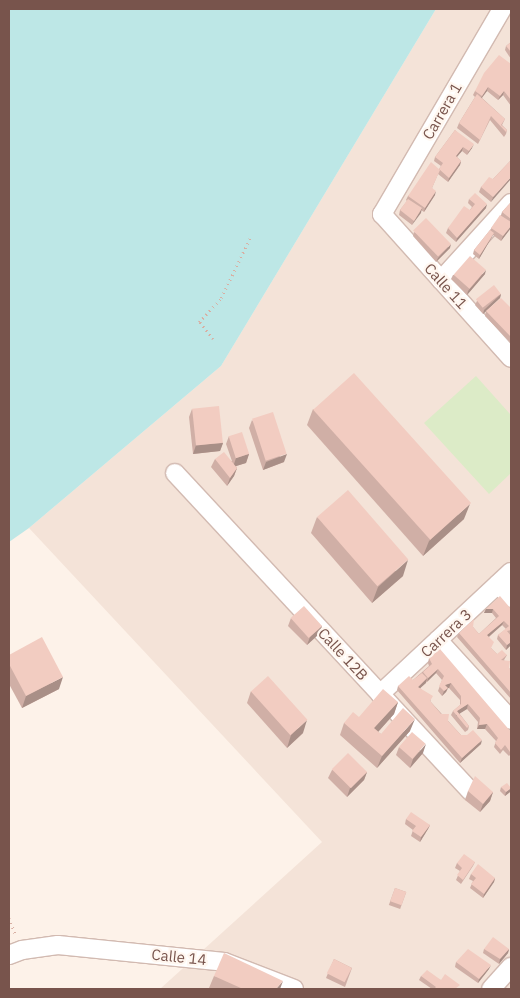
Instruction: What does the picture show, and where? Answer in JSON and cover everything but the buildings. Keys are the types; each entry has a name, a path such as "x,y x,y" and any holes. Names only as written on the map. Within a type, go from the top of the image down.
{"street":[{"name":"Carrera 1","path":"382,214 502,9"},
{"path":"441,280 511,202"},
{"name":"Calle 11","path":"382,214 511,358"},
{"name":"Calle 12B","path":"175,473 470,791"},
{"name":"Carrera 3","path":"380,694 511,572"},
{"path":"498,584 511,598"},
{"path":"438,640 511,720"},
{"name":"Calle 14","path":"9,956 22,950 58,945 224,962 294,989"},
{"path":"491,989 511,967"}],"path":[{"path":"212,339 199,322 221,298 250,238"}],"shaded area":[{"path":"436,9 511,9 511,989 160,989 322,842 29,528 221,366"}],"green space":[{"path":"476,376 511,415 511,473 489,494 424,423"}],"water":[{"path":"9,9 436,9 221,366 29,528 9,542"}]}
